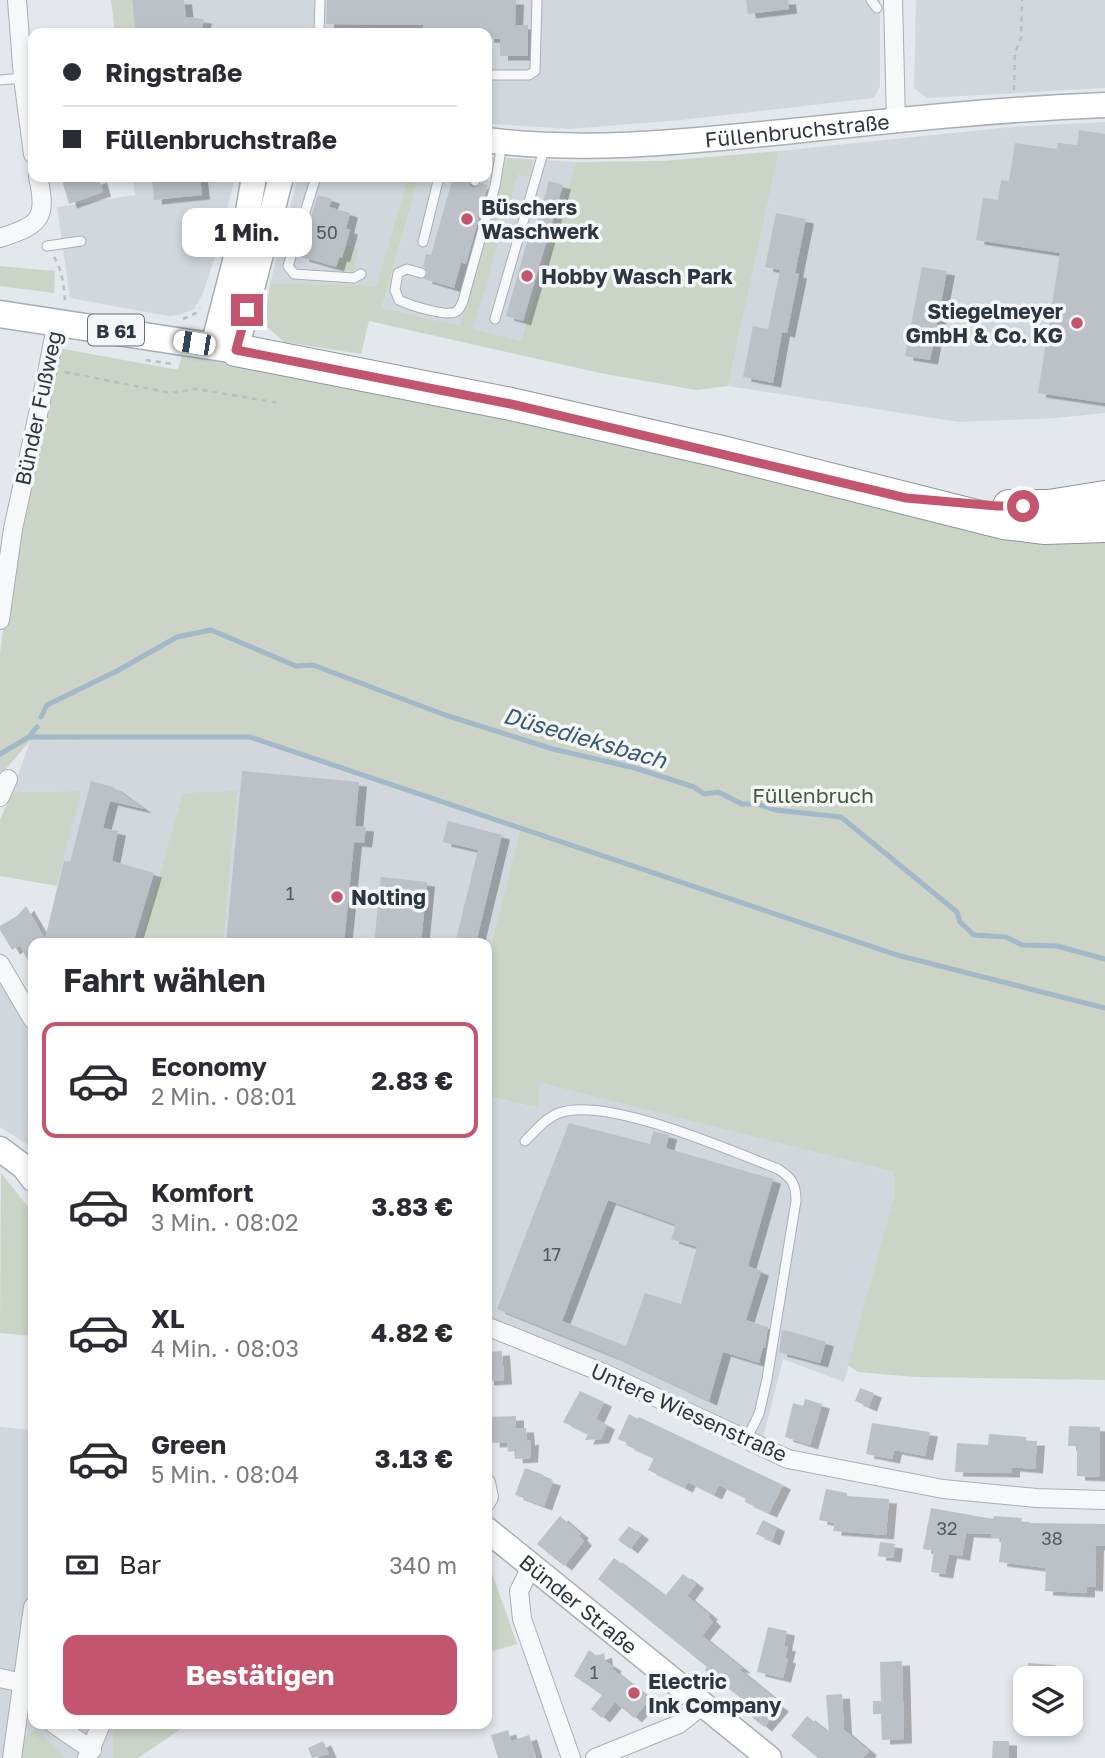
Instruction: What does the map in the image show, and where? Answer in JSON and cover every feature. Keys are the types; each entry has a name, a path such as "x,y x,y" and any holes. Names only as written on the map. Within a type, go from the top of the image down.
{"highway":[{"name":"B 61","path":"225,348 511,404 1004,523 1045,528 1105,526"},
{"name":"B 61","path":"906,498 997,506 1049,506 1105,497"}],"main road":[{"name":"B 61","path":"0,314 61,311 225,348"}],"street":[{"path":"17,0 28,116"},
{"path":"885,4 896,120"},
{"name":"Füllenbruchstraße","path":"494,141 545,144 675,143 1020,109 1105,105"},
{"path":"0,238 29,229 39,219 42,204 39,182"},
{"path":"225,348 253,182"},
{"path":"225,348 279,182"},
{"name":"Bünder Fußweg","path":"0,620 13,529 61,311"},
{"path":"0,797 8,779"},
{"path":"0,964 28,1012"},
{"path":"0,1149 28,1173"},
{"name":"Untere Wiesenstraße","path":"492,1328 606,1374 788,1459 902,1483 988,1495 1105,1500"},
{"name":"Bünder Straße","path":"492,1535 769,1758"},
{"path":"531,1565 519,1591 522,1619 571,1758"},
{"path":"12,1758 26,1714 22,1683 28,1642"},
{"path":"0,1678 22,1683"},
{"path":"595,1758 679,1724 704,1704"},
{"path":"60,1729 90,1754 99,1729"}],"lane":[{"path":"319,28 320,0"},
{"path":"492,75 529,75 535,71 537,0"},
{"path":"871,0 885,4"},
{"path":"0,80 23,78"},
{"path":"492,180 494,141"},
{"path":"495,319 545,144"},
{"path":"314,182 288,266 294,274 354,278 360,274"},
{"path":"423,242 438,182"},
{"path":"421,273 407,269 398,273 395,290 399,300 409,305 449,314 457,311 464,301 491,199 492,182"},
{"path":"47,246 81,240"},
{"path":"525,1141 554,1115 590,1110 671,1128 778,1169 791,1178 796,1201 767,1379 759,1414 746,1440"}],"path":[{"path":"1020,109 1014,92 1014,53 1021,37 1022,0"},
{"path":"47,246 58,264 64,289 61,311"},
{"path":"48,368 171,393 196,389 279,403"}],"shaded area":[{"path":"112,0 880,0 880,86 874,98 681,120 570,129 493,124 492,28 115,28"},
{"path":"916,0 1105,0 1105,88 927,98 914,88"},
{"path":"1105,122 1105,413 959,422 728,386 779,151 1011,127"},
{"path":"492,157 576,162 521,341 382,309 418,182 492,182"},
{"path":"134,182 234,182 217,251 203,293 194,309 168,316 70,298 57,207 135,195"},
{"path":"297,182 407,182 376,286 270,283"},
{"path":"250,736 521,826 492,942 492,938 45,938 80,791 12,792 30,741"},
{"path":"0,976 28,1025 28,1145 0,1127"},
{"path":"540,1083 894,1172 895,1193 844,1382 783,1359 763,1438 615,1368 492,1319 492,1097 537,1108"},
{"path":"0,1427 28,1430 28,1729 112,1729 113,1758 65,1758 44,1735 20,1758 0,1758"}],"green space":[{"path":"111,0 132,0 135,28 114,28"},
{"path":"779,151 728,386 696,390 600,373 369,321 361,354 284,342 264,324 270,283 376,286 407,182 418,182 382,308 460,326 507,159 532,160 529,177 518,174 473,329 521,341 576,162 663,161"},
{"path":"342,245 359,249 353,272 336,267"},
{"path":"0,266 55,271 54,293 0,286"},
{"name":"Füllenbruch","path":"58,348 178,370 182,355 604,440 1105,533 1105,1380 916,1377 858,1372 848,1365 895,1193 894,1172 540,1083 538,1108 492,1097 492,942 521,826 250,736 30,741 2,773 0,653 17,530"},
{"path":"81,791 57,886 0,876 0,820 12,792"},
{"path":"237,791 223,938 141,938 183,793"},
{"path":"1,1173 28,1207 28,1336 0,1333"},
{"path":"492,1573 517,1644 492,1652"},
{"path":"112,1729 181,1729 138,1758 113,1758"},
{"path":"35,1731 44,1735 65,1758 20,1758 23,1737"}],"building":[{"path":"132,0 184,0 186,17 204,19 202,28 135,28"},
{"path":"327,0 516,0 515,25 528,25 528,56 500,56 500,39 492,38 492,28 326,24"},
{"path":"746,0 788,0 789,9 748,14"},
{"name":"Stiegelmeyer GmbH & Co. KG","path":"1079,130 1105,134 1105,403 1038,393 1060,253 976,240 983,198 998,200 1001,180 1009,181 1015,143 1057,149 1058,143 1077,145"},
{"name":"Hobby Wasch Park","path":"549,181 563,185 523,321 506,316 529,235 533,236"},
{"path":"62,182 100,182 103,192 69,204"},
{"path":"152,182 201,182 202,195 154,200"},
{"name":"Büschers Waschwerk","path":"452,182 469,182 474,188 482,183 488,185 466,264 461,262 454,288 424,279 428,272 423,266 426,254 431,255"},
{"path":"318,195 332,199 329,207 350,213 346,229 350,230 342,258 339,257 336,267 301,257 307,235 305,234"},
{"path":"776,213 806,219 795,273 799,274 787,333 782,332 773,383 743,377 753,326 768,329 780,270 765,267"},
{"path":"922,267 947,271 930,360 905,356"},
{"path":"242,771 359,782 355,826 366,827 364,843 354,842 344,938 226,938"},
{"path":"91,781 113,787 144,809 110,801 103,828 118,831 112,861 154,873 134,938 45,938 64,861 70,862"},
{"path":"448,821 502,835 477,938 456,938 478,850 443,842"},
{"path":"381,877 427,882 421,938 375,938"},
{"path":"26,906 44,938 28,938 28,961 20,945 12,950 0,930 0,926 17,916"},
{"path":"569,1123 650,1144 653,1131 669,1135 666,1148 773,1179 748,1266 761,1271 746,1320 768,1327 765,1348 763,1347 759,1363 723,1352 709,1401 613,1356 497,1309","holes":["608,1200 676,1225 671,1239 697,1247 681,1304 645,1293 626,1346 562,1321"]},
{"path":"782,1331 826,1342 820,1363 779,1352"},
{"path":"502,1351 504,1380 492,1381 492,1352"},
{"path":"860,1388 874,1393 869,1407 855,1401"},
{"path":"580,1391 604,1402 596,1419 607,1425 601,1439 585,1440 588,1434 563,1422"},
{"path":"805,1399 822,1404 810,1445 785,1437 793,1403 803,1406"},
{"path":"629,1414 783,1485 769,1513 745,1502 746,1498 719,1485 714,1495 688,1482 685,1488 648,1470 654,1458 618,1439"},
{"path":"516,1416 516,1428 526,1428 527,1441 531,1440 530,1458 515,1459 514,1451 508,1452 507,1442 492,1443 492,1417"},
{"path":"872,1423 930,1432 925,1456 894,1450 892,1459 866,1454"},
{"path":"1069,1426 1100,1427 1099,1477 1077,1476 1077,1446 1068,1446"},
{"path":"989,1434 1026,1437 1026,1441 1037,1441 1035,1469 1012,1467 1012,1473 955,1472 957,1443 988,1445"},
{"path":"525,1468 553,1481 544,1506 515,1495"},
{"path":"826,1489 847,1493 847,1496 889,1499 886,1535 833,1531 835,1523 819,1520"},
{"path":"931,1508 993,1519 994,1516 1022,1518 1021,1523 1105,1524 1105,1546 1096,1546 1095,1587 1087,1586 1087,1593 1045,1591 1046,1568 999,1562 1002,1538 991,1537 992,1534 966,1533 962,1556 949,1554 945,1574 931,1572 934,1551 923,1549"},
{"path":"560,1516 581,1534 579,1536 584,1541 564,1566 537,1544"},
{"path":"763,1520 777,1527 772,1541 756,1534"},
{"path":"629,1526 641,1535 630,1549 618,1540"},
{"path":"880,1542 895,1544 893,1558 878,1556"},
{"path":"614,1558 665,1596 683,1574 696,1584 687,1596 710,1615 708,1617 713,1622 702,1636 743,1669 737,1668 781,1707 764,1727 742,1709 747,1703 705,1670 707,1667 598,1579"},
{"path":"768,1627 787,1631 784,1646 788,1647 785,1658 788,1659 783,1678 757,1672"},
{"path":"589,1650 597,1656 604,1653 605,1661 614,1667 612,1669 650,1699 634,1718 615,1702 602,1718 591,1709 602,1695 574,1676"},
{"path":"902,1661 904,1739 882,1740 881,1714 873,1714 873,1701 881,1701 880,1662"},
{"path":"1028,1663 1056,1665 1056,1666 1028,1666"},
{"path":"842,1694 844,1730 869,1751 863,1758 818,1758 791,1736 807,1716 829,1733 826,1695"},
{"path":"508,1730 511,1741 529,1735 536,1758 498,1758 491,1735"},
{"path":"323,1741 329,1754 312,1758 308,1748"},
{"path":"993,1741 1009,1741 1009,1758 992,1758"}],"waterway":[{"name":"Düsedieksbach","path":"41,717 47,705 117,671 177,637 211,630 296,666 313,665 445,715 553,749 635,768 694,787 704,794 718,792 742,804 841,817 957,912 960,922 974,935 1006,937 1022,945 1057,946 1105,959"},
{"name":"Düsedieksbach","path":"0,754 29,737 37,727"},
{"path":"29,737 250,737 897,955 1105,1008"}],"place":[{"name":"Büschers Waschwerk","path":"467,219"},
{"name":"Hobby Wasch Park","path":"527,276"},
{"name":"Stiegelmeyer GmbH & Co. KG","path":"1077,323"},
{"name":"Nolting","path":"337,897"},
{"name":"Electric Ink Company","path":"634,1693"}],"route":[{"path":"247,310 236,350 511,404 719,451 906,498 1023,506"}]}
